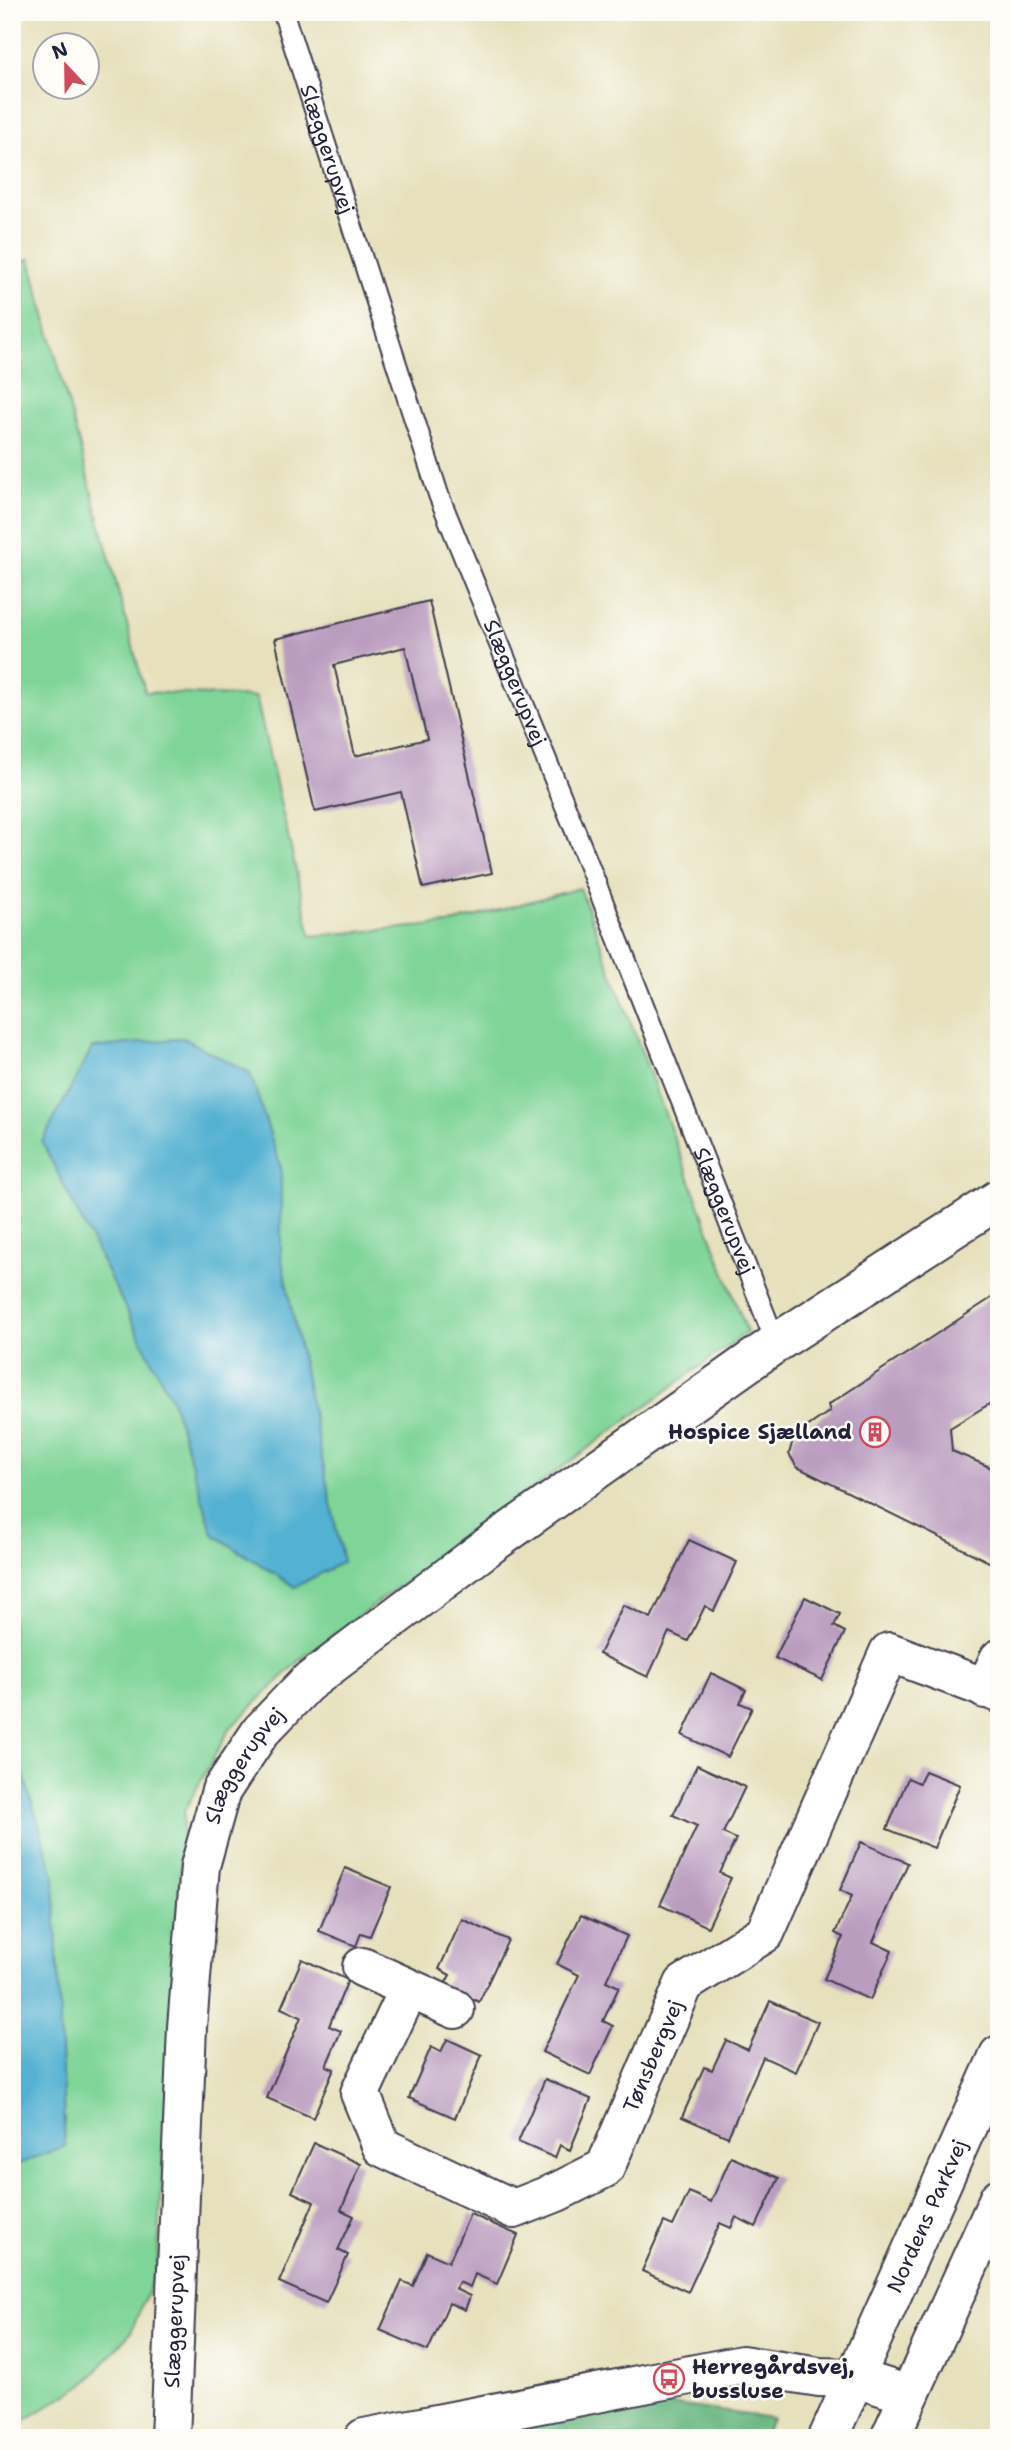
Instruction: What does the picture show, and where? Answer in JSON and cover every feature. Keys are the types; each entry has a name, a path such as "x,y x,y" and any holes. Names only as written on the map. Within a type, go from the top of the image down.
{"street":[{"name":"Slæggerupvej","path":"170,2438 187,2027 200,1866 221,1791 261,1731 306,1684 490,1545 776,1343 999,1199"},
{"name":"Tønsbergvej","path":"409,1989 360,2093 382,2147 514,2209 605,2168 684,1984 765,1933 889,1651 994,1680"},
{"path":"362,1968 455,2009"},
{"name":"Nordens Parkvej","path":"828,2438 999,2055"},
{"path":"890,2438 999,2198"},
{"path":"364,2438 742,2365 819,2377 856,2378 909,2395"}],"lane":[{"name":"Slæggerupvej","path":"283,12 439,496 575,830 776,1343"}],"green space":[{"path":"30,259 145,692 256,697 311,936 448,924 580,888 747,1332 303,1657 230,1728 184,1811 157,2269 131,2332 87,2382 12,2428 12,265"},
{"path":"653,2402 772,2418 761,2438 467,2438"}],"water":[{"path":"183,1038 250,1073 281,1168 281,1256 343,1562 295,1587 213,1534 173,1403 42,1142 92,1048"},
{"path":"12,1737 54,1875 65,2146 12,2167"}],"building":[{"path":"429,601 492,873 423,888 401,792 315,812 275,639","holes":["405,647 427,739 355,756 334,665"]},
{"name":"Hospice Sjælland","path":"999,1293 999,1398 950,1428 952,1451 999,1471 999,1567 797,1467 789,1454 794,1436 830,1411 828,1405"},
{"path":"689,1540 737,1562 714,1611 705,1606 688,1641 669,1632 648,1677 599,1654 623,1605 651,1618"},
{"path":"805,1597 840,1614 834,1626 845,1632 822,1680 775,1658"},
{"path":"711,1673 746,1690 740,1703 752,1708 728,1757 682,1735"},
{"path":"697,1765 745,1787 723,1833 736,1839 720,1873 731,1878 708,1927 660,1905 697,1826 673,1815"},
{"path":"925,1771 960,1785 934,1848 887,1829 908,1778 919,1783"},
{"path":"861,1842 908,1863 873,1942 892,1951 870,2000 824,1979 843,1937 835,1933 852,1896 840,1890"},
{"path":"345,1868 391,1887 370,1936 361,1933 356,1946 319,1931"},
{"path":"581,1915 627,1936 606,1981 619,1987 603,2021 613,2026 590,2075 542,2052 579,1975 557,1964"},
{"path":"462,1919 508,1940 479,2002 444,1986 450,1975 439,1969"},
{"path":"302,1959 348,1980 329,2026 341,2031 326,2066 334,2069 313,2118 267,2098 301,2017 281,2008"},
{"path":"770,2001 818,2022 796,2072 763,2057 728,2137 682,2117 704,2067 712,2070 726,2040 748,2050"},
{"path":"447,2039 482,2055 455,2118 409,2098 431,2047 441,2052"},
{"path":"545,2079 591,2099 570,2150 560,2145 555,2158 518,2142"},
{"path":"314,2143 361,2164 341,2210 354,2216 338,2250 348,2255 326,2303 279,2282 314,2202 292,2192"},
{"path":"731,2157 779,2178 756,2227 736,2217 731,2228 720,2223 688,2292 642,2271 664,2222 673,2226 689,2192 711,2202"},
{"path":"470,2214 518,2235 497,2284 475,2274 470,2287 459,2282 455,2289 470,2296 465,2310 449,2303 428,2351 380,2330 402,2281 413,2286 427,2252 449,2262"}],"place":[{"name":"Hospice Sjælland","path":"875,1432"},
{"name":"Herregårdsvej, bussluse","path":"669,2379"}]}
